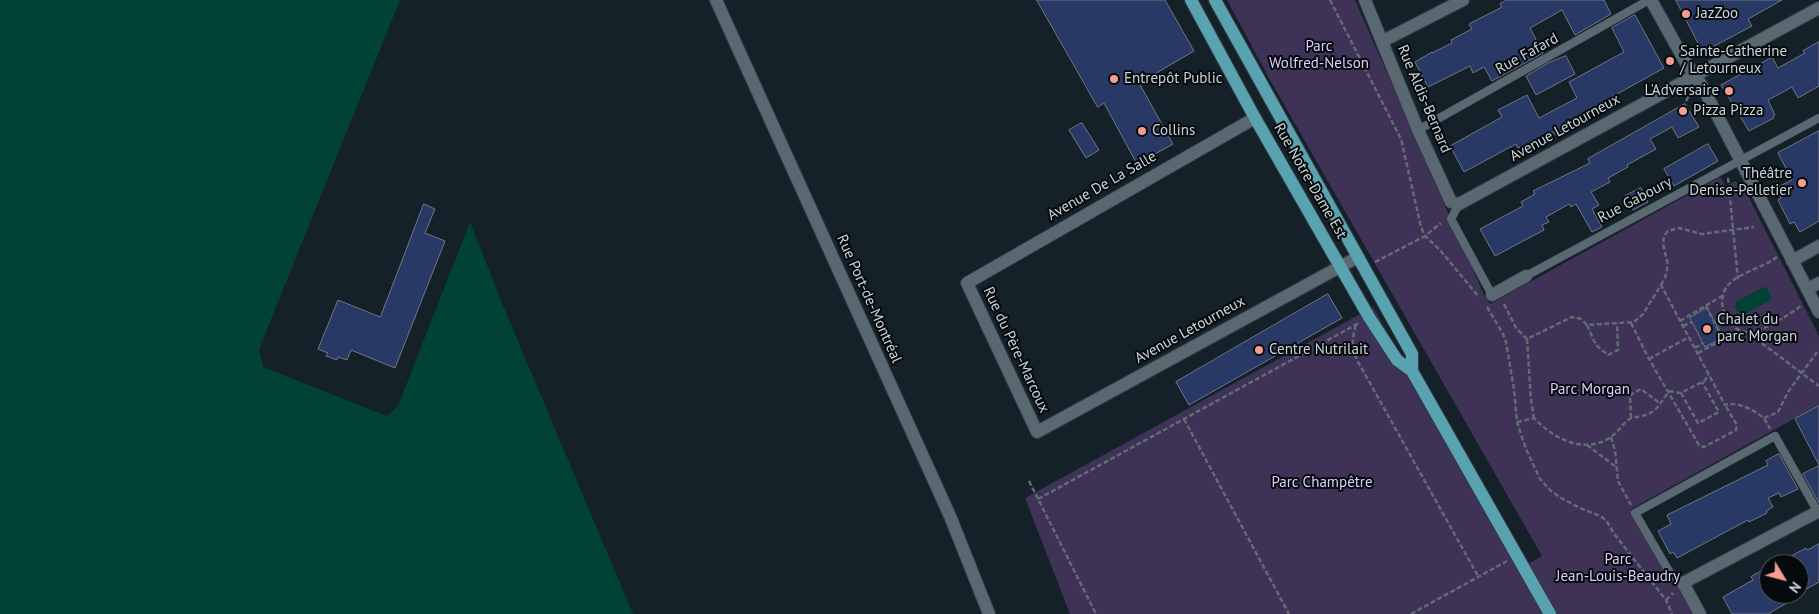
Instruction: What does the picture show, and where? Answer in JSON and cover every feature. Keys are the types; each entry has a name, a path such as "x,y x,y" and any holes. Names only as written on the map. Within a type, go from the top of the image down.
{"main road":[{"name":"Rue Notre-Dame Est","path":"1191,0 1255,118 1369,317 1397,360 1412,371 1550,614"},
{"name":"Rue Notre-Dame Est","path":"1215,0 1412,354 1412,371"}],"street":[{"name":"Rue Port-de-Montréal","path":"716,0 950,516 989,614"},
{"name":"Rue Aldis-Bernard","path":"1365,0 1418,130 1451,202 1459,204"},
{"path":"1383,41 1463,0"},
{"path":"1650,0 1686,63 1702,86 1819,312"},
{"name":"Avenue Letourneux","path":"1459,204 1819,8"},
{"name":"Avenue De La Salle","path":"967,282 1255,118"},
{"path":"1792,260 1819,246"},
{"name":"Avenue Letourneux","path":"1036,432 1358,257"},
{"name":"Rue Gaboury","path":"1490,299 1526,276"},
{"name":"Rue du Père-Marcoux","path":"967,282 1036,432"},
{"path":"1807,289 1819,283"},
{"path":"1700,614 1683,583 1818,512"}],"lane":[{"name":"Rue Fafard","path":"1418,130 1650,0"},
{"name":"Rue Gaboury","path":"1526,276 1819,118"},
{"path":"1459,204 1451,219 1490,299"},
{"path":"1683,583 1670,573 1636,513 1775,436 1818,512"}],"path":[{"path":"1330,0 1402,139 1419,221 1425,236 1490,299 1527,339 1534,418 1562,439 1587,445 1617,468"},
{"path":"1686,101 1690,94"},
{"path":"1728,177 1738,279"},
{"path":"1373,264 1425,236 1445,220"},
{"path":"1587,325 1631,323 1643,314 1665,278 1668,265 1662,244 1664,236 1668,231 1679,228 1702,234 1754,227"},
{"path":"1779,255 1728,285 1722,304 1726,318 1730,324 1740,330 1752,332 1796,310 1803,304"},
{"path":"1631,323 1699,445 1704,447 1736,430 1737,425 1661,286"},
{"path":"1680,321 1723,296"},
{"path":"1490,299 1506,342 1514,389 1517,422 1526,449 1540,479 1551,492 1606,520 1614,535 1666,600 1672,614"},
{"path":"1706,306 1724,339"},
{"path":"1527,339 1572,316 1581,319 1587,325 1596,345 1608,355 1618,350 1617,323"},
{"path":"1038,499 1369,317"},
{"path":"1683,326 1692,322"},
{"path":"1356,325 1351,340 1357,360 1478,576"},
{"path":"1698,353 1740,330"},
{"path":"1752,332 1759,341 1819,386"},
{"path":"1650,359 1689,337"},
{"path":"1695,348 1703,343"},
{"path":"1764,418 1778,412 1788,392 1817,352"},
{"path":"1669,391 1681,393 1702,382 1710,375"},
{"path":"1681,393 1698,423 1719,412 1702,382"},
{"path":"1631,418 1630,395 1641,388 1661,404"},
{"path":"1587,445 1611,437 1631,418 1648,416 1661,404 1669,391"},
{"path":"1725,404 1733,402 1764,418 1772,433"},
{"path":"1517,422 1534,418"},
{"path":"1184,419 1289,614"},
{"path":"1611,437 1615,451 1618,482 1633,508"},
{"path":"1029,482 1096,614"},
{"path":"1412,614 1517,556"}],"green space":[{"name":"Parc Morgan","path":"1227,0 1355,0 1484,295 1490,304 1720,177 1726,186 1735,181 1744,188 1819,336 1819,405 1631,509 1683,583 1699,614 1550,614 1523,567 1542,556 1270,80"},
{"name":"Parc Champêtre","path":"1373,307 1544,614 1070,614 1025,498"}],"shaded area":[{"path":"0,0 400,0 259,349 263,367 387,416 398,406 470,222 502,303 633,614 0,614"},
{"path":"1766,287 1772,298 1771,300 1745,314 1737,312 1735,307 1737,301"}],"building":[{"name":"Entrepôt Public","path":"1037,0 1165,0 1194,51 1139,83 1173,144 1137,164 1104,103 1098,107"},
{"path":"1507,0 1604,0 1611,14 1575,35 1562,10 1530,28 1543,53 1492,81 1484,67 1473,73 1470,66 1428,87 1415,62 1452,43 1451,40 1472,29 1469,24 1502,7 1500,4"},
{"path":"1676,0 1782,0 1748,19 1752,26 1703,52"},
{"path":"1635,15 1664,68 1608,99 1609,103 1598,109 1599,111 1555,135 1554,132 1521,149 1516,144 1464,172 1450,146 1502,117 1498,110 1527,95 1539,118 1577,98 1569,82 1624,52 1612,28"},
{"path":"1819,42 1819,86 1798,98 1792,87 1768,100 1775,115 1773,116 1774,118 1749,131 1721,85 1772,57 1778,68 1805,53 1803,51"},
{"path":"1566,56 1575,74 1536,95 1526,76 1548,63"},
{"path":"1685,104 1699,127 1678,138 1672,127 1650,139 1656,149 1627,165 1628,167 1608,178 1610,182 1591,192 1599,205 1592,209 1602,227 1592,232 1576,204 1571,207 1569,204 1546,217 1549,222 1542,225 1544,230 1495,256 1480,229 1523,206 1521,202 1535,194 1533,191 1590,163 1588,159"},
{"path":"1082,123 1099,150 1086,158 1069,130"},
{"name":"Théâtre Denise-Pelletier","path":"1819,131 1819,221 1800,232 1794,222 1790,224 1778,200 1781,198 1776,188 1792,180 1778,153"},
{"path":"1708,144 1718,161 1674,186 1664,169"},
{"path":"1641,188 1648,202 1633,210 1625,196"},
{"path":"424,204 435,209 425,233 445,241 395,368 351,350 347,360 338,357 337,360 326,356 328,353 318,349 338,300 380,317"},
{"name":"Centre Nutrilait","path":"1328,294 1342,318 1189,405 1176,382"},
{"name":"Chalet du parc Morgan","path":"1707,308 1723,337 1705,347 1690,318"},
{"path":"1819,406 1819,465 1795,419"},
{"path":"1779,454 1798,489 1781,497 1779,493 1768,498 1773,507 1766,511 1767,513 1749,522 1748,520 1677,558 1673,552 1670,554 1658,531 1671,524 1667,515 1768,465 1766,461"},
{"path":"1819,466 1819,503 1803,474"},
{"path":"1819,544 1819,582 1809,588 1809,554 1795,554 1806,548 1807,550"},
{"path":"1759,573 1759,604 1785,604 1768,614 1732,614 1723,597 1753,580 1751,577"}],"place":[{"name":"JazZoo","path":"1686,14"},
{"name":"Sainte-Catherine / Letourneux","path":"1670,61"},
{"name":"Entrepôt Public","path":"1114,79"},
{"name":"L'Adversaire","path":"1729,91"},
{"name":"Pizza Pizza","path":"1683,111"},
{"name":"Collins","path":"1142,131"},
{"name":"Théâtre Denise-Pelletier","path":"1802,183"},
{"name":"Chalet du parc Morgan","path":"1707,329"},
{"name":"Centre Nutrilait","path":"1259,350"}],"park label":[{"name":"Parc Wolfred-Nelson","path":"1319,56"},
{"name":"Parc Jean-Louis-Beaudry","path":"1618,568"}]}
